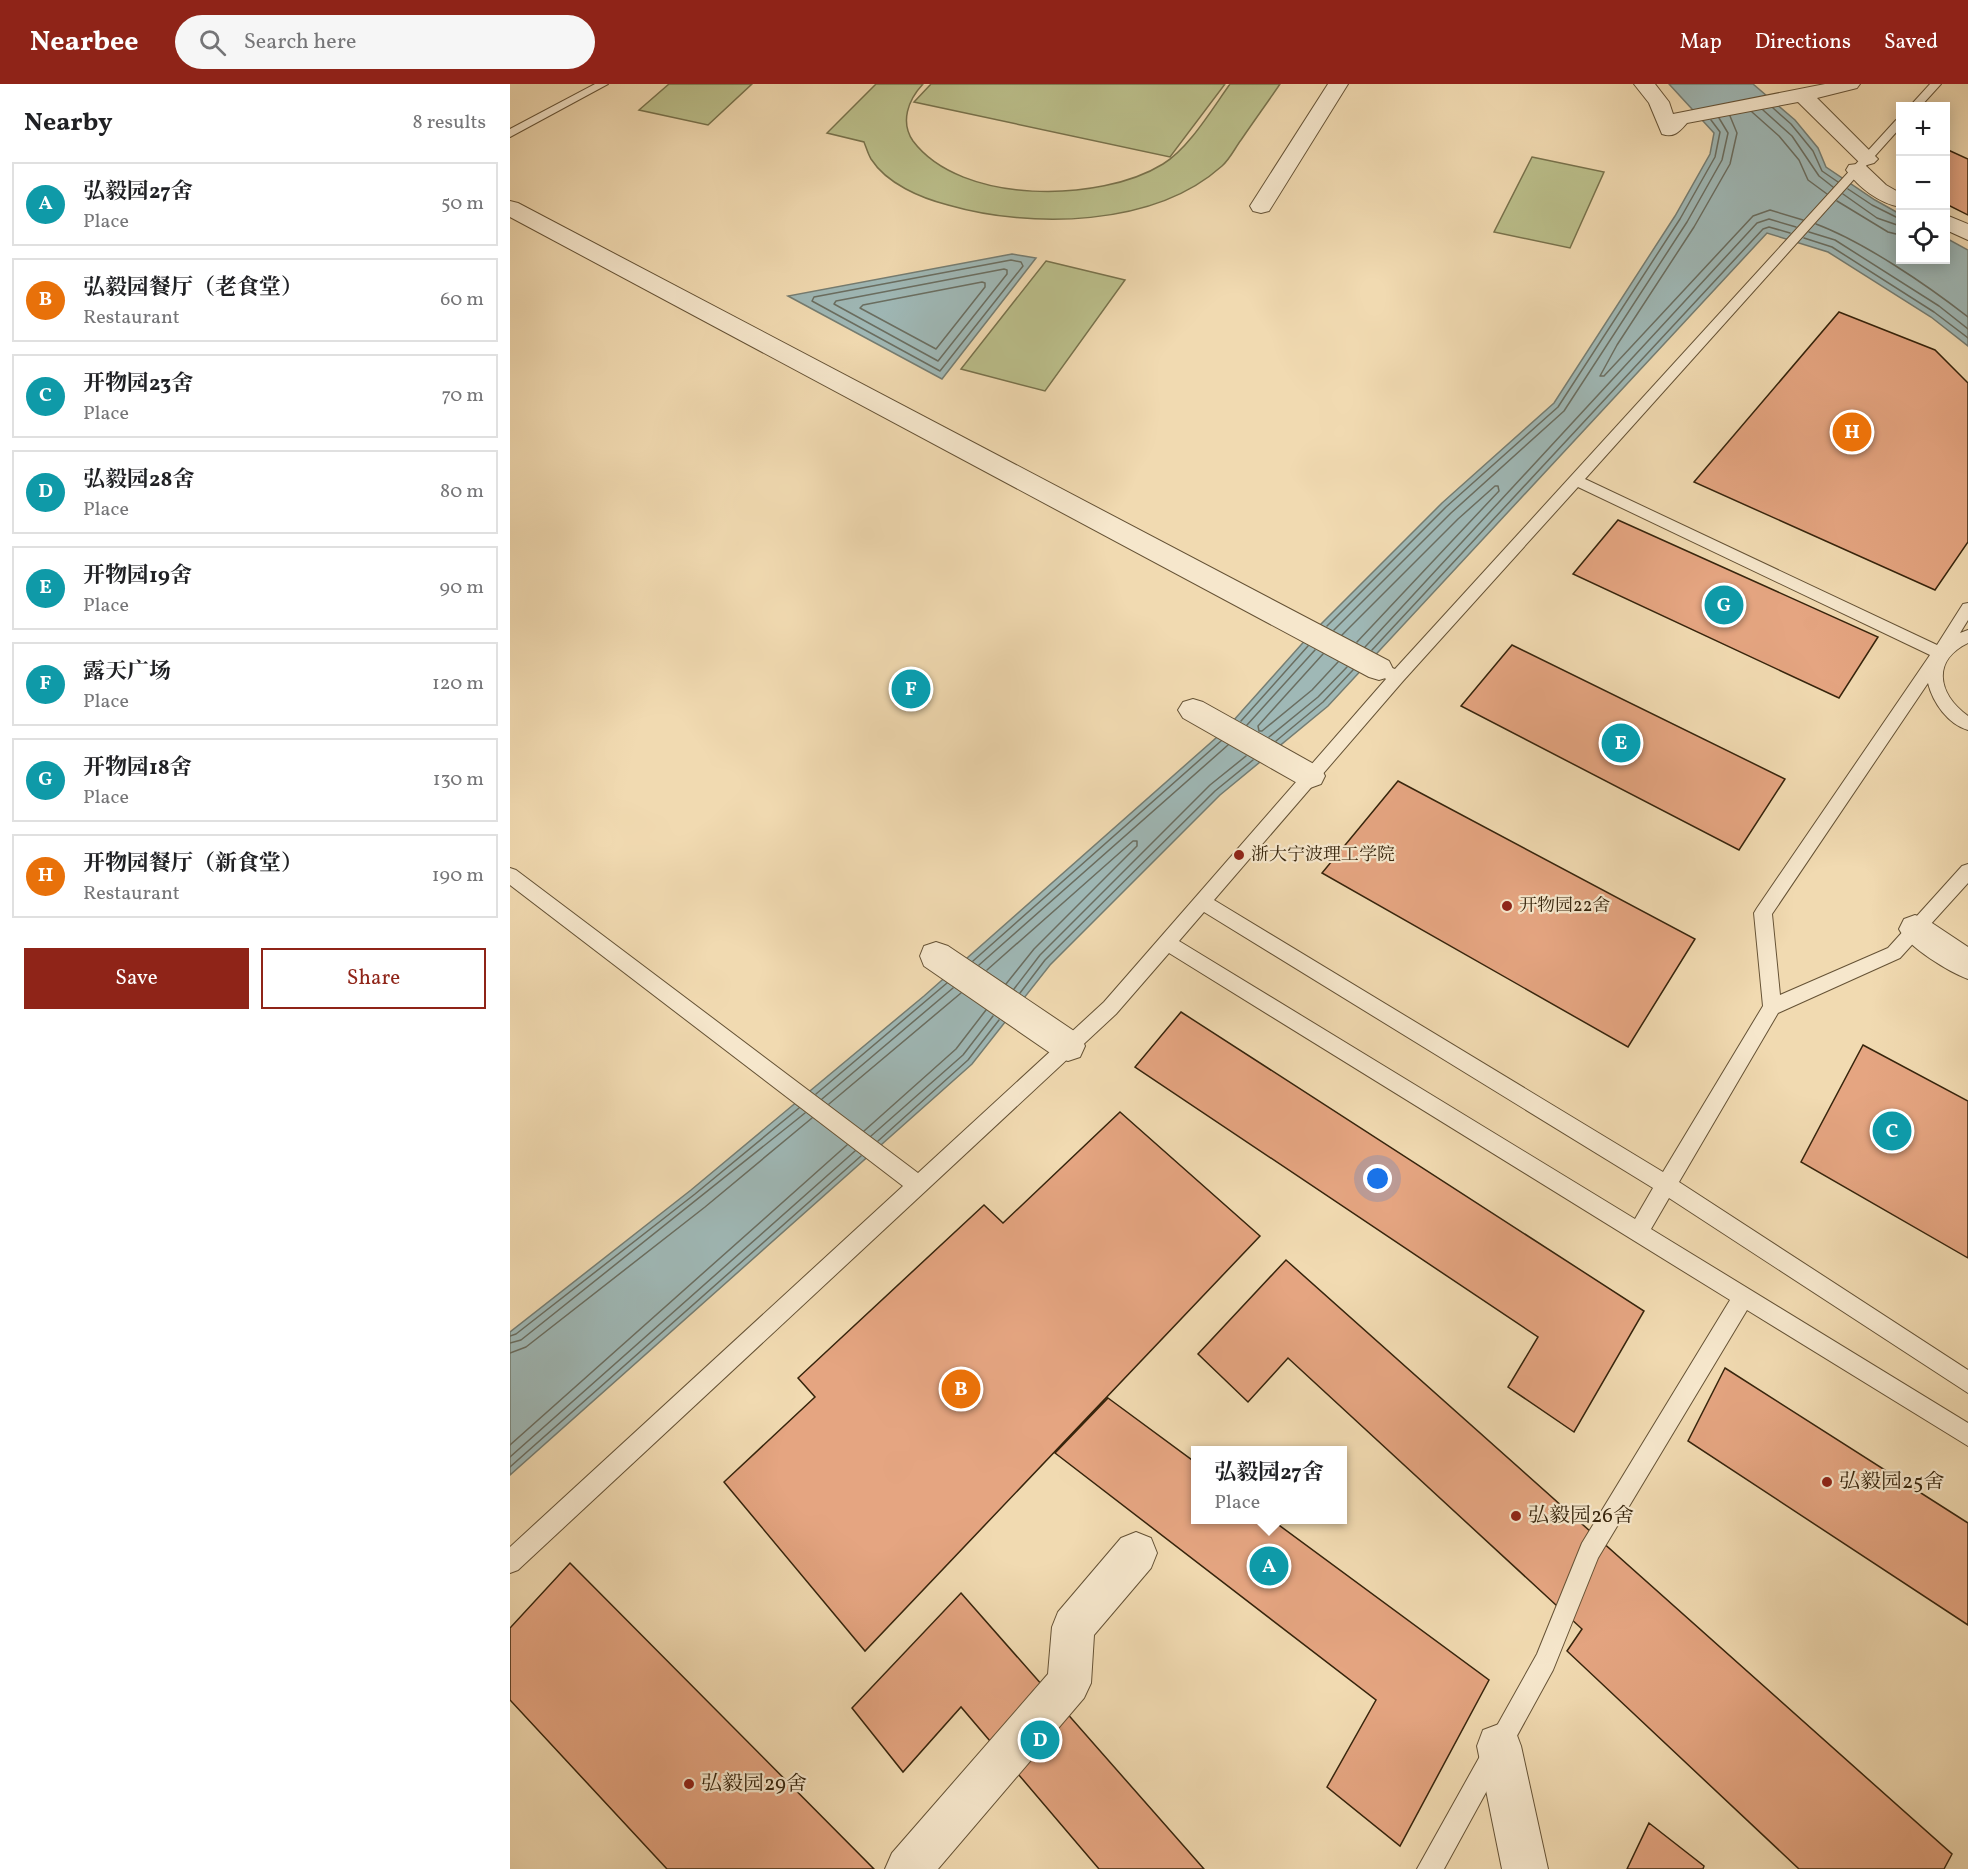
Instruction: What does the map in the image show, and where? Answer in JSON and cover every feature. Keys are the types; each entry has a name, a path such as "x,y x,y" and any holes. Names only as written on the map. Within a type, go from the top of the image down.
{"street":[{"path":"1261,206 1338,84"},
{"path":"1644,84 1659,102 1669,130 1680,118 1793,98 1850,84"},
{"path":"1793,98 1862,165 1878,190 1896,199"},
{"path":"510,208 1388,673"},
{"path":"1950,224 1968,233"},
{"path":"1193,710 1298,769"},
{"path":"1915,929 1968,965"},
{"path":"936,957 1068,1046"},
{"path":"908,1869 1070,1683 1073,1627 1136,1553"},
{"path":"1499,1746 1525,1869"}],"lane":[{"path":"510,135 603,84"},
{"path":"1919,102 1936,84"},
{"path":"510,1562 1110,1008 1202,902 1298,769 1576,480 1896,127"},
{"path":"1576,480 1940,653"},
{"path":"1772,1007 1763,913 1940,653 1968,608"},
{"path":"1968,636 1954,641 1940,653 1934,669 1936,687 1946,705 1968,724"},
{"path":"1638,1232 1772,1007 1894,953 1968,871"},
{"path":"510,875 918,1185"},
{"path":"1202,902 1666,1185 1968,1382"},
{"path":"1166,942 1968,1435"},
{"path":"1430,1869 1545,1662 1590,1551 1743,1297"}],"green space":[{"path":"669,84 752,84 708,125 639,110"},
{"path":"876,84 923,84 910,104 906,119 907,126 913,141 935,162 963,177 997,187 1032,191 1069,191 1104,186 1136,177 1163,164 1182,148 1200,127 1230,84 1280,84 1228,160 1194,186 1162,201 1127,211 1091,217 1053,219 1016,218 981,213 927,198 905,189 886,176 871,159 864,142 827,133"},
{"path":"931,84 1225,84 1170,157 914,102"},
{"path":"1532,157 1604,172 1570,248 1494,232"},
{"path":"1046,261 1125,280 1045,391 961,369"}],"water":[{"path":"1669,84 1753,84 1795,120 1818,148 1826,167 1896,212 1896,264 1950,264 1950,240 1968,250 1968,346 1931,317 1828,252 1767,233 1328,706 1220,795 1050,965 972,1064 510,1475 510,1332 691,1190 924,996 1225,730 1309,636 1442,503 1554,403 1675,216 1710,154 1714,133"},
{"path":"1012,254 1036,258 942,379 788,296"}],"building":[{"path":"1950,151 1968,159 1968,215 1950,206"},
{"path":"1839,312 1935,350 1968,383 1968,542 1935,590 1694,482"},
{"path":"1618,520 1878,637 1839,698 1573,574"},
{"path":"1512,645 1785,779 1739,850 1461,706"},
{"name":"开物园22舍","path":"1398,781 1695,939 1628,1047 1322,873"},
{"path":"1181,1012 1644,1311 1574,1432 1508,1387 1538,1337 1135,1067"},
{"path":"1863,1045 1968,1101 1968,1258 1801,1162"},
{"path":"1120,1112 1260,1236 865,1651 724,1482 815,1397 798,1378 984,1205 1003,1223"},
{"name":"弘毅园26舍","path":"1286,1260 1952,1854 1944,1869 1799,1869 1567,1651 1582,1629 1288,1358 1248,1402 1198,1354"},
{"name":"弘毅园25舍","path":"1725,1368 1968,1523 1968,1625 1688,1441"},
{"path":"1108,1398 1191,1459 1191,1524 1277,1524 1489,1680 1400,1846 1327,1787 1376,1700 1055,1453"},
{"name":"弘毅园29舍","path":"570,1563 874,1869 667,1869 510,1700 510,1628"},
{"path":"961,1593 1204,1869 1099,1869 961,1707 903,1772 852,1708"},
{"path":"1649,1823 1704,1866 1703,1869 1627,1869"}],"place":[{"name":"开物园餐厅（新食堂）","path":"1852,432"},
{"name":"开物园18舍","path":"1724,605"},
{"name":"露天广场","path":"911,689"},
{"name":"开物园19舍","path":"1621,743"},
{"name":"浙大宁波理工学院","path":"1239,855"},
{"name":"开物园22舍","path":"1507,906"},
{"name":"开物园23舍","path":"1892,1131"},
{"name":"弘毅园餐厅（老食堂）","path":"961,1389"},
{"name":"弘毅园25舍","path":"1827,1482"},
{"name":"弘毅园26舍","path":"1516,1516"},
{"name":"弘毅园27舍","path":"1269,1566"},
{"name":"弘毅园28舍","path":"1040,1740"},
{"name":"弘毅园29舍","path":"689,1784"}]}
